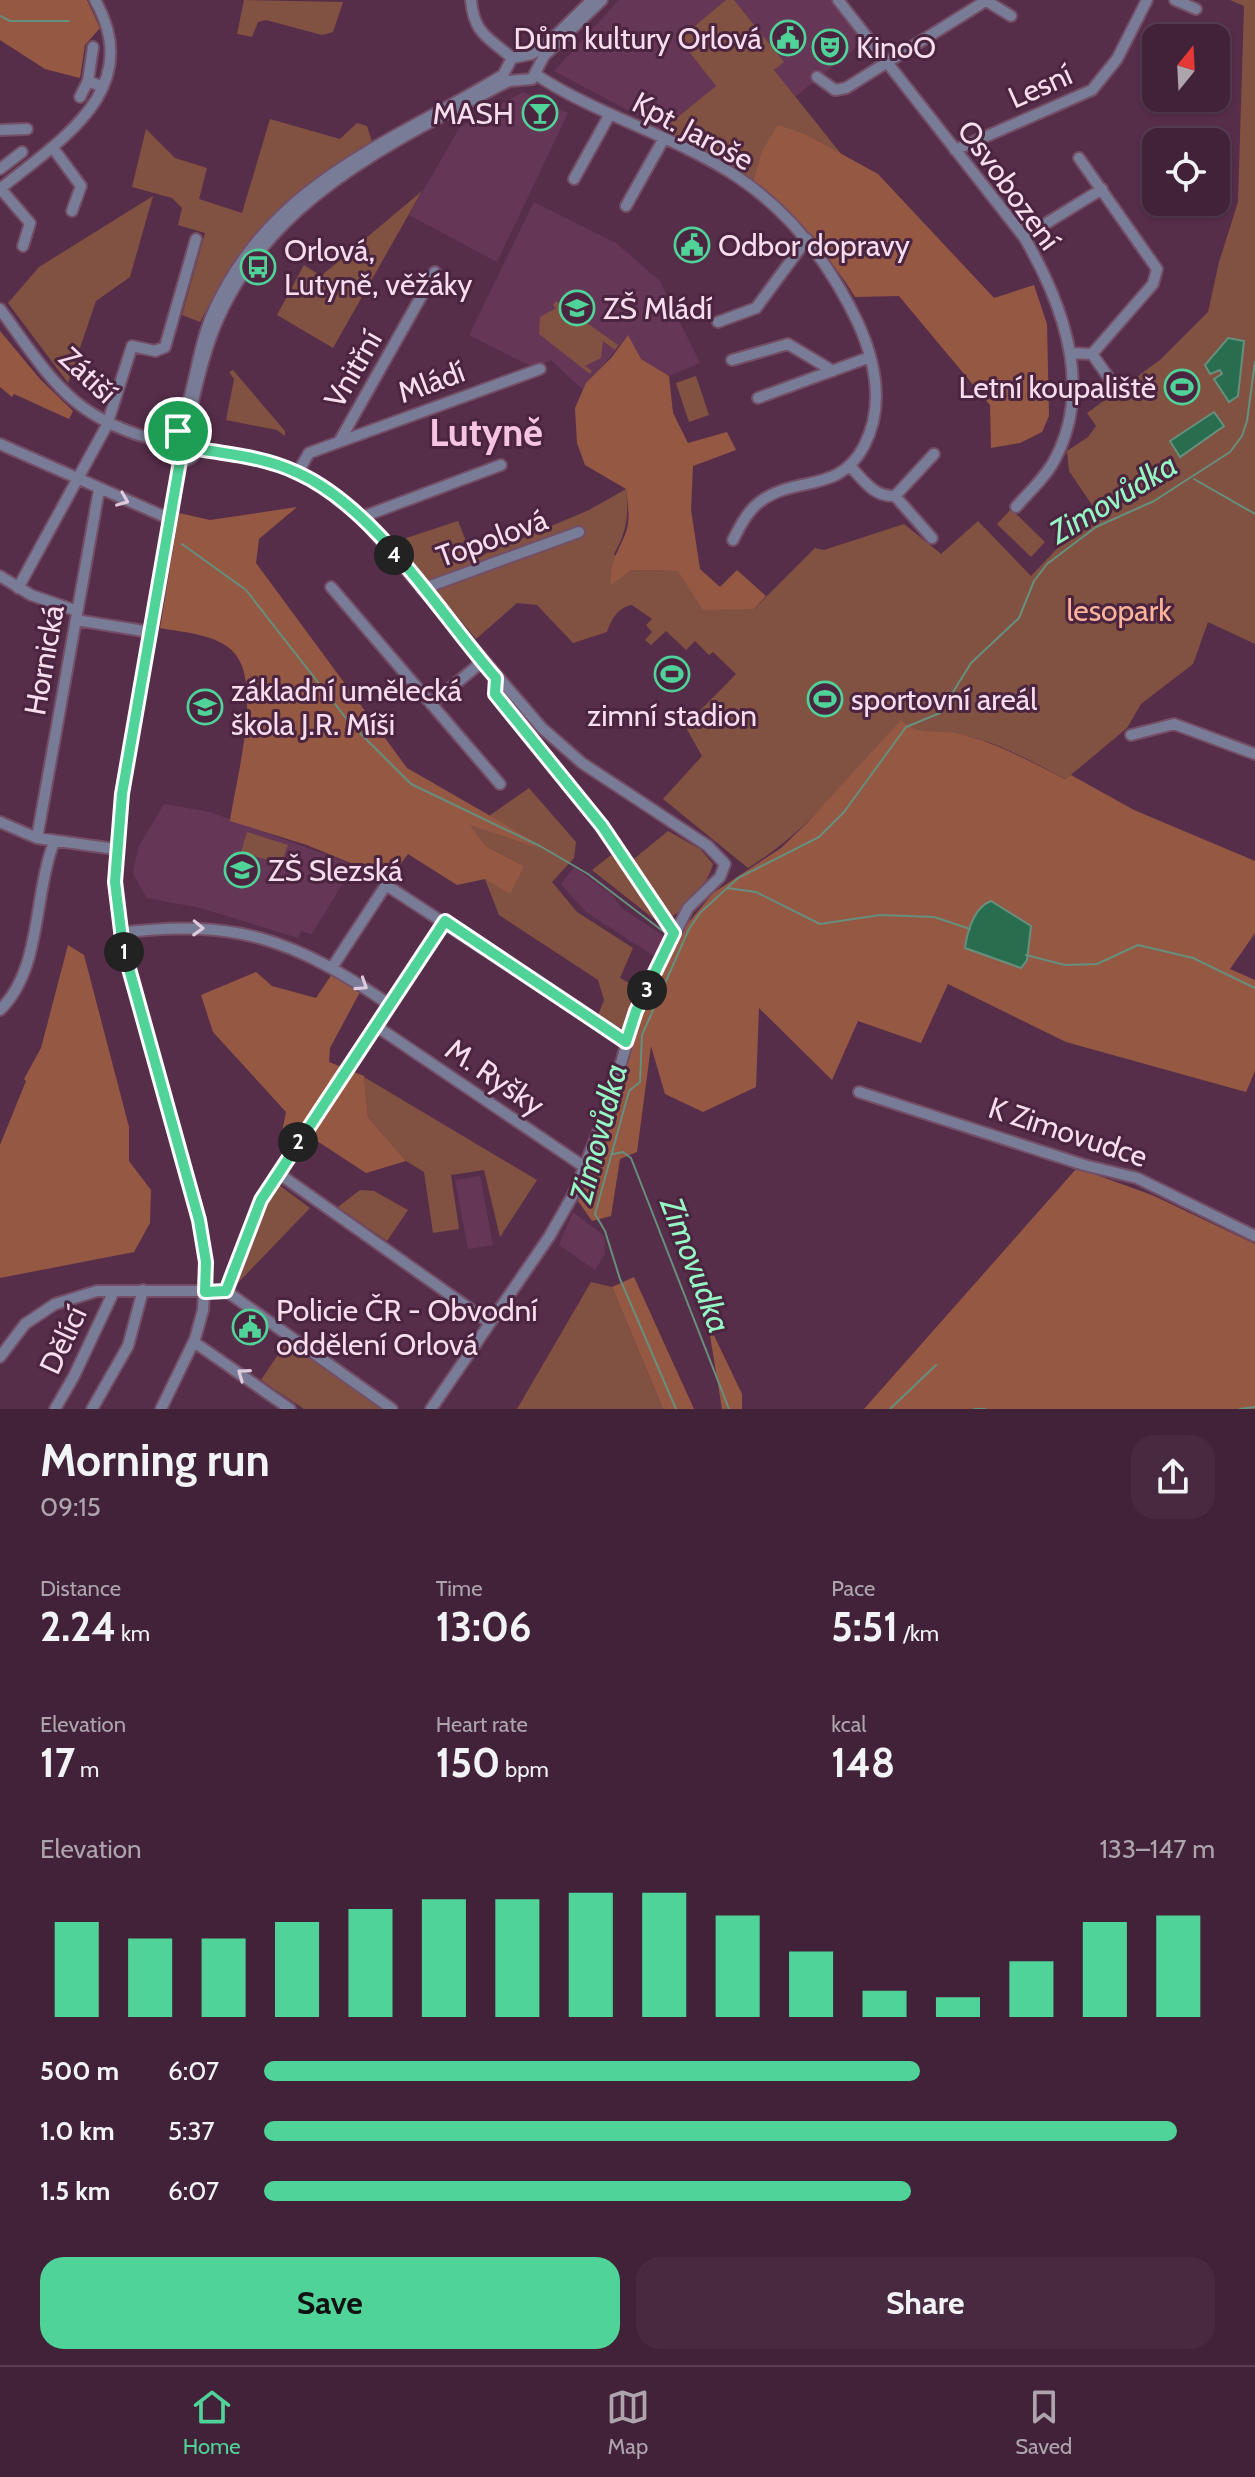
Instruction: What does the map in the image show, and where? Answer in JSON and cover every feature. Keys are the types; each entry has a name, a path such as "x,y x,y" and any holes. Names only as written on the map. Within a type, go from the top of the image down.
{"street":[{"path":"23,246 30,223 1,185 53,148 92,110 103,87 109,46 95,0"},
{"path":"471,0 473,19 480,32 510,63 516,80"},
{"path":"197,449 189,460 180,461 168,453 167,443 178,431 200,347 216,306 242,260 274,221 341,166 486,85 510,63 528,55 573,22 592,0"},
{"path":"197,449 191,434 201,371 219,318 247,266 279,226 310,197 352,168 516,80 526,81 602,0"},
{"name":"Osvobození","path":"838,0 1024,237 1043,269 1068,337 1072,407 1061,447 1050,468 1016,507"},
{"path":"817,77 835,90 846,88 986,0 1011,16"},
{"name":"Lesní","path":"955,150 1092,90 1117,59 1147,0"},
{"path":"1175,0 1196,9"},
{"path":"80,97 88,81 93,47"},
{"path":"528,55 536,70"},
{"name":"Kpt. Jaroše","path":"536,70 610,114 737,177 767,200 807,239 842,289 870,357 878,393 876,413 863,448 850,466"},
{"path":"88,81 103,87"},
{"path":"574,179 610,114"},
{"path":"0,130 27,129"},
{"path":"626,206 663,140"},
{"path":"53,148 81,186 72,211"},
{"path":"0,169 22,152"},
{"path":"1079,158 1157,269 1153,284 1092,354"},
{"path":"1024,237 1102,189"},
{"path":"18,588 107,425 132,346 155,351 165,347 196,239"},
{"path":"718,322 756,308 807,239"},
{"name":"Vnitřní","path":"298,472 309,453 339,442 435,272"},
{"name":"Zátiší","path":"0,309 60,390 107,425 167,443"},
{"path":"732,360 788,344 833,371"},
{"path":"1070,353 1092,354"},
{"path":"1092,354 1116,388"},
{"path":"758,398 870,357"},
{"name":"Mládí","path":"339,442 540,369"},
{"path":"178,431 191,434"},
{"path":"0,444 170,519"},
{"path":"197,449 246,457 298,472 337,496 362,517 482,662 542,728 582,763 649,804 725,864 720,877 688,908 636,1011 586,1168 549,1237 431,1409"},
{"path":"733,540 751,509 761,500 831,478 850,466 875,492 895,496 934,454"},
{"path":"161,1409 194,1342 205,1292 206,1262 199,1220 120,933 115,849 180,461"},
{"path":"362,517 501,465"},
{"name":"Hornická","path":"37,838 99,490"},
{"path":"895,496 932,538"},
{"name":"Topolová","path":"422,589 579,532"},
{"path":"0,576 76,616 150,632"},
{"path":"331,587 500,784"},
{"path":"431,704 482,662"},
{"path":"496,678 495,694 602,826 674,933"},
{"path":"1131,735 1174,724 1255,754"},
{"path":"0,822 54,842 115,849"},
{"path":"0,1010 16,994 25,974 42,873 54,842"},
{"path":"333,966 386,885 626,1042"},
{"path":"226,1291 252,1218 278,1173 445,921"},
{"path":"120,933 164,928 222,929 266,937 333,966 390,1005"},
{"name":"M. Ryšky","path":"376,1026 586,1168"},
{"name":"K Zimovudce","path":"859,1092 1084,1165 1137,1178 1255,1236"},
{"path":"278,1173 490,1323"},
{"path":"92,1409 128,1346 143,1290"},
{"path":"0,1357 25,1324 55,1304 97,1291 226,1291 392,1409"},
{"name":"Dělící","path":"55,1409 114,1291"},
{"path":"194,1342 290,1409"}],"shaded area":[{"path":"0,0 87,0 100,28 85,45 80,78 45,69 0,40"},
{"path":"619,0 726,0 679,39 716,86 663,129 554,71"},
{"path":"734,0 832,0 864,41 795,97 774,70 783,62"},
{"path":"523,92 568,113 497,262 409,215 460,127"},
{"path":"778,125 807,135 878,174 994,298 1034,285 1047,324 1049,416 1042,432 1020,443 991,448 990,405 899,296 855,297 808,235 753,181 762,151"},
{"name":"ZŠ Mládí","path":"534,202 616,243 660,281 700,363 669,376 641,359 627,336 583,390 551,360 534,368 469,335"},
{"path":"0,331 40,379 73,411 69,419 14,394 12,397 0,387"},
{"path":"628,335 641,359 669,376 673,413 688,443 727,432 736,450 693,466 691,510 700,569 720,587 737,570 766,596 754,609 703,610 678,571 631,570 611,585 612,565 628,524 626,489 585,465 577,443 575,408 586,383 612,357"},
{"path":"1228,338 1244,341 1238,396 1229,402 1214,379 1222,374 1220,370 1210,374 1205,365"},
{"path":"1214,412 1224,426 1180,457 1170,441"},
{"path":"297,507 259,539 256,563 407,768 532,840 536,847 470,825 486,846 524,866 510,894 485,879 457,885 408,854 389,879 307,845 230,821 247,714 244,673 232,650 214,639 160,628 179,513 210,520"},
{"path":"901,720 921,731 960,734 988,742 1065,779 1071,775 1134,810 1255,861 1255,933 1230,969 1255,980 1255,1071 1246,1092 1066,1042 948,984 921,1043 858,1021 832,1080 759,1008 756,1087 703,1112 665,1094 651,1046 637,1152 620,1159 611,1216 592,1221 578,1201 613,1109 637,1021 679,934 713,893 781,848 807,823"},
{"name":"ZŠ Slezská","path":"164,804 210,812 354,865 312,934 301,931 298,938 201,908 147,898 133,874 134,866 139,846"},
{"path":"574,867 611,894 623,909 665,937 657,958 586,912 561,884"},
{"path":"991,901 1031,926 1027,960 1021,968 965,948 976,914"},
{"path":"68,945 84,955 129,1127 129,1161 151,1190 150,1223 134,1252 0,1278 0,1145 26,1081 24,1079 41,1048"},
{"path":"256,972 272,986 316,998 332,974 360,992 330,1048 329,1062 364,1076 368,1117 406,1161 366,1173 311,1137 280,1142 286,1112 213,1032 201,995"},
{"path":"1077,1168 1152,1195 1255,1244 1255,1409 864,1409"},
{"path":"480,1176 493,1245 468,1249 455,1180"},
{"path":"573,1212 604,1236 605,1254 595,1270 559,1245"},
{"path":"634,1277 694,1409 663,1409 612,1287"},
{"path":"708,1323 742,1394 742,1409 722,1409"}],"green space":[{"path":"244,0 343,2 333,32 322,35 266,20 258,22 252,37 237,34"},
{"path":"726,0 734,0 784,62 774,70 842,155 807,135 762,151 753,181 663,129 716,86 679,39"},
{"name":"lesopark","path":"1230,0 1255,0 1255,644 1208,622 1193,664 1141,704 1127,728 1066,779 983,740 919,731 901,721 811,819 748,868 663,799 702,756 685,726 736,674 713,652 709,655 695,641 686,650 666,631 651,645 645,640 652,632 646,625 652,619 632,605 616,615 607,632 573,643 537,605 517,603 476,639 394,542 458,521 473,559 589,510 626,489 626,523 614,554 631,570 679,571 754,609 815,548 824,550 904,524 941,554 978,521 1031,576 1086,518 1099,515 1069,471 1067,451 1088,437 1096,426 1087,413 1160,360 1208,312 1219,262 1238,202 1244,6"},
{"path":"270,119 340,139 357,123 367,126 372,142 315,180 271,218 235,263 200,322 182,315 205,233 178,225 182,208 172,198 132,187 146,129 175,158 207,168 199,199 242,213"},
{"path":"422,191 333,348 277,315 304,265 321,276"},
{"path":"153,196 130,277 96,301 68,383 8,303 39,267"},
{"path":"556,301 618,345 615,350 603,341 601,358 585,366 592,371 590,374 539,334 540,317 556,308 553,305"},
{"path":"233,370 285,431 285,436 277,430 226,420 234,379 229,372"},
{"path":"696,376 709,415 689,422 676,383"},
{"path":"1011,509 1045,542 1031,557 997,524"},
{"path":"529,788 576,842 574,858 552,882 577,912 633,948 620,978 639,989 623,1029 598,1015 604,1000 598,980 499,915 485,879 524,866 486,846 469,824 535,846 532,840 489,816"},
{"path":"668,831 700,849 713,864 692,900 677,914 659,923 592,870 611,855 624,867"},
{"path":"247,832 288,845 281,864 241,852"},
{"path":"364,1077 537,1180 500,1237 484,1170 451,1175 459,1229 433,1233 424,1172 406,1161 368,1117"},
{"path":"275,1182 310,1208 233,1288 253,1229"},
{"path":"360,1190 374,1191 408,1210 387,1241 338,1207"},
{"path":"591,1282 612,1287 663,1409 517,1409"},
{"path":"287,1341 385,1409 304,1409 261,1380"}],"waterway":[{"path":"0,16 10,21 69,21"},
{"name":"Zimovůdka","path":"676,1409 620,1279 605,1231 595,1214 629,1091 640,1082 642,1035 689,929 700,913 738,878 819,837 844,812 906,727 940,713 971,663 1019,618 1034,581 1047,564 1096,527 1154,501 1230,452 1242,436 1247,421 1255,362"},
{"path":"1194,479 1255,514"},
{"path":"182,544 246,590 349,722 411,784 540,846 588,874 668,935"},
{"path":"727,888 756,892 820,924 880,915 934,917 970,929"},
{"path":"1026,955 1065,965 1097,964 1138,945 1193,958 1255,988"},
{"name":"Zimovudka","path":"613,1154 623,1152 631,1158 729,1409"},
{"path":"890,1409 936,1365"},
{"path":"1240,1409 1255,1407"},
{"path":"974,1409 985,1409"}],"place":[{"name":"Dům kultury Orlová","path":"788,38"},
{"name":"KinoO","path":"830,47"},
{"name":"MASH","path":"540,113"},
{"name":"Odbor dopravy","path":"692,245"},
{"name":"Orlová, Lutyně, věžáky","path":"258,267"},
{"name":"ZŠ Mládí","path":"577,308"},
{"name":"Letní koupaliště","path":"1182,387"},
{"name":"zimní stadion","path":"672,674"},
{"name":"sportovní areál","path":"825,699"},
{"name":"základní umělecká škola J.R. Míši","path":"205,707"},
{"name":"ZŠ Slezská","path":"242,870"},
{"name":"Policie ČR - Obvodní oddělení Orlová","path":"250,1327"}],"district":[{"name":"Lutyně","path":"486,432"}],"route":[{"path":"178,431 194,436 197,449 246,457 298,472 354,509 496,678 495,694 602,826 674,933 636,1011 626,1042 445,921 261,1200 226,1291 212,1292 205,1292 206,1262 199,1220 123,947 115,882 115,845 122,794 180,461 168,453 167,443 178,431"}]}
